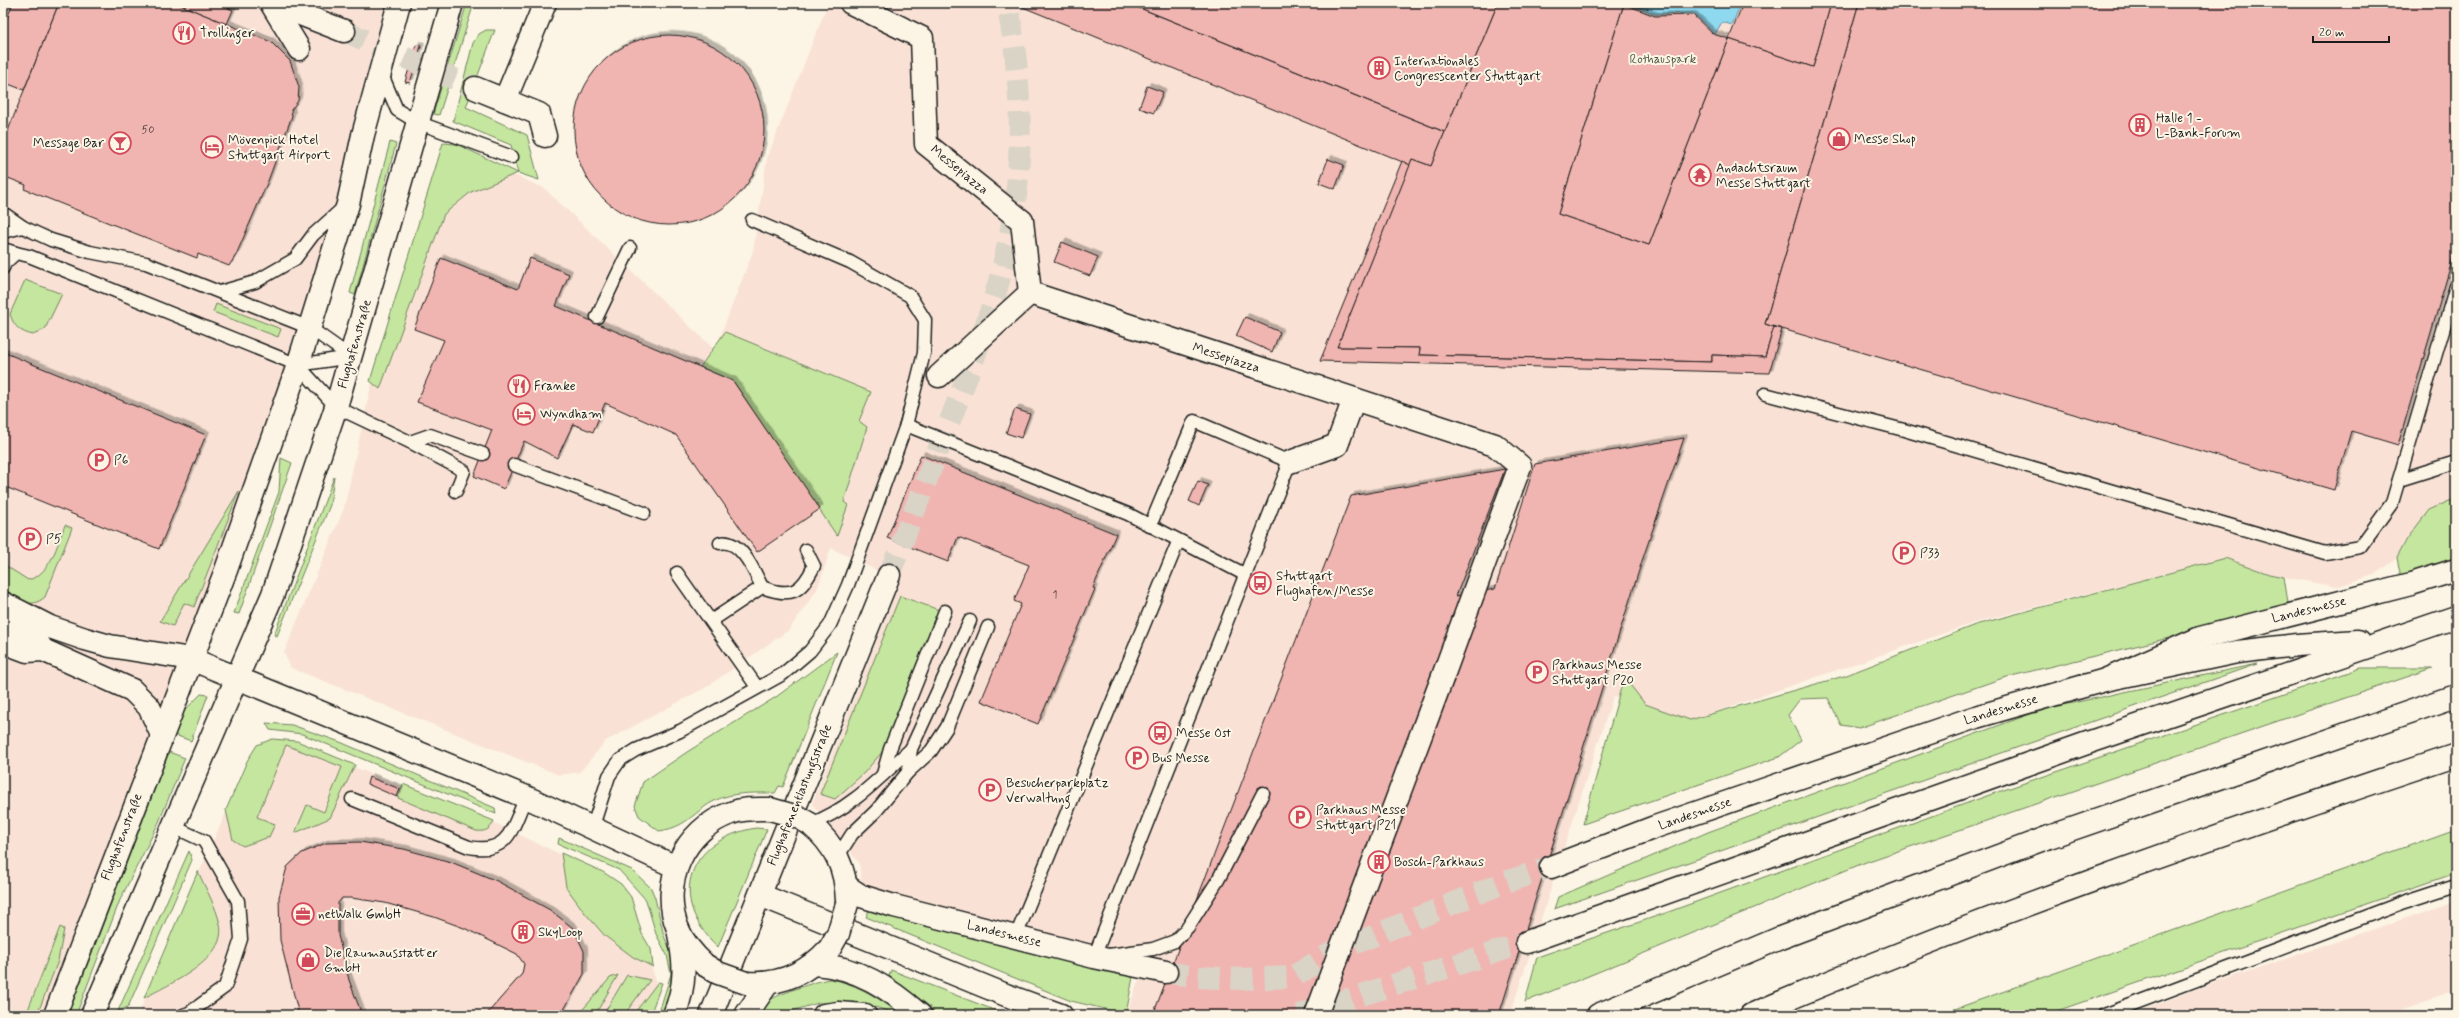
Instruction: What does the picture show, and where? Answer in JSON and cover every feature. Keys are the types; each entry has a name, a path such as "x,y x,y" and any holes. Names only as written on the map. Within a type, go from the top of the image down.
{"main road":[{"path":"272,3 344,31"},
{"path":"272,3 299,49"},
{"name":"Flughafenstraße","path":"55,1015 191,659 298,365 348,204 399,3"},
{"path":"505,100 545,3"},
{"name":"Messepiazza","path":"851,3 922,38 926,144 1022,221 1030,293 1495,444 1520,466 1316,1015"},
{"name":"Flughafenstraße","path":"92,1015 273,594 336,407 351,357 417,122 446,7"},
{"path":"475,88 539,114 545,136"},
{"path":"939,376 1030,293"},
{"path":"1290,462 1337,445 1354,399"},
{"name":"Landesmesse","path":"1552,867 1655,827 1969,720 2105,680 2200,638 2411,584 2456,570"},
{"name":"Flughafenentlastungsstraße","path":"711,1015 889,575"},
{"path":"3,603 42,637 191,659 526,797 593,826 631,848 676,867"},
{"path":"1527,942 2387,639 2456,617"},
{"path":"3,621 42,637 132,690 149,707 162,735"},
{"path":"3,642 27,651 42,637"},
{"path":"2105,680 2237,652 2297,645 2387,639"},
{"path":"1598,1015 1780,938 2049,837 2456,696"},
{"path":"1751,1015 1844,975 2006,912 2262,819 2456,754"},
{"path":"674,1015 679,1002 685,959 672,909 672,894 676,867 685,849 698,834 713,821 731,813 750,809 770,809 798,817 810,824 825,838 838,856 846,895 838,934 830,948 815,964 789,978 768,983 746,983 718,973 705,965 694,955 678,929"},
{"path":"760,895 1006,995 1061,1015"},
{"name":"Landesmesse","path":"846,895 861,896 894,906 1094,957 1166,972"},
{"path":"815,964 851,970 875,981 920,1015"},
{"path":"746,1015 768,983"},
{"path":"824,1015 838,1013 865,1015"}],"lane":[{"path":"381,71 397,110 417,122 512,157"},
{"path":"220,292 255,282 295,259 313,235 348,204"},
{"path":"3,213 23,227 73,247 113,257 146,263 310,328 351,357"},
{"path":"593,826 609,776 620,760 636,750 680,731 757,687 783,674 810,650 830,625 848,584 906,426 924,353 925,320 910,296 850,262 752,220"},
{"path":"3,232 23,227"},
{"path":"597,317 630,248"},
{"path":"3,249 298,365 336,407 410,442 464,471 456,491"},
{"path":"3,268 5,263 16,253"},
{"path":"1765,394 1904,430 2325,553 2360,547 2392,503 2456,286"},
{"path":"298,365 351,357"},
{"path":"1150,526 1194,421 1290,462 1244,574 1094,957 1152,949 1175,941 1188,927 1218,880 1263,793"},
{"path":"906,426 1128,514 1178,542 1244,574"},
{"path":"410,442 430,435 483,454"},
{"path":"2399,480 2456,462"},
{"path":"514,465 644,513"},
{"path":"1016,936 1178,542"},
{"path":"720,543 733,544 749,562 762,587 778,593 790,593 805,584 814,566 806,550"},
{"path":"677,573 757,687"},
{"path":"711,621 762,587"},
{"path":"883,774 890,749 945,611"},
{"path":"908,772 912,749 970,621"},
{"path":"838,856 852,834 876,811 908,772 931,751 947,727 988,627"},
{"path":"810,824 828,818 864,792 912,749"},
{"path":"352,799 469,847 484,850 496,847 506,839 526,797"},
{"path":"172,826 204,841 238,900 241,939 225,987 189,1013 183,1015"},
{"path":"2104,1015 2404,902 2456,886"}],"shaded area":[{"path":"3,3 399,3 348,204 55,1015 3,1015"},
{"path":"828,3 2456,3 2456,498 2407,539 2397,558 2374,575 2336,587 2269,574 2224,558 1974,623 1689,721 1613,697 1510,1015 1126,1015 1141,974 865,909 859,863 812,804 900,582 831,548 818,588 789,630 705,688 606,741 580,772 559,775 291,668 284,653 344,508 370,390 446,145 544,188 715,350 753,251 767,158"},
{"path":"293,743 491,821 564,856 650,963 658,986 646,1015 138,1015 198,874 254,751"},
{"path":"2456,901 2456,990 2383,1015 2130,1015 2202,987"}],"green space":[{"path":"467,3 474,3 439,115 433,114"},
{"path":"486,30 495,30 466,107 527,135 539,180 518,173 511,145 453,121 473,43 479,34"},
{"path":"390,142 396,144 355,295 350,293"},
{"path":"443,143 456,144 518,173 471,192 444,214 380,389 370,381"},
{"path":"25,280 62,294 45,329 33,335 18,328 13,322 10,314"},
{"path":"216,304 281,329 278,337 213,312"},
{"path":"725,332 871,392 859,421 867,427 844,502 848,505 837,536 733,381 700,367"},
{"path":"281,458 292,463 239,614 234,613 279,492"},
{"path":"334,477 330,505 277,636 274,635"},
{"path":"239,491 194,607 184,603 173,626 160,621"},
{"path":"2456,498 2456,559 2401,577 2397,558 2407,539 2429,510"},
{"path":"65,525 72,528 45,597 40,601 29,603 19,601 3,593 3,564 28,580 36,577 48,565 52,558"},
{"path":"2225,558 2269,574 2284,577 2289,609 2003,678 1859,728 1841,725 1828,698 1800,699 1788,715 1801,740 1779,757 1583,824 1624,677 1645,704 1690,720 1844,676 1975,625"},
{"path":"900,596 939,610 883,751 864,773 835,799 820,794"},
{"path":"837,652 783,787 779,786 775,793 741,794 721,798 712,802 678,826 669,829 659,831 639,816 635,806 643,782 687,752 776,697"},
{"path":"2257,664 1554,909 1558,897 1708,832 2044,709"},
{"path":"2361,668 2433,668 1866,862 1525,1002 1537,957 1660,915 1995,793"},
{"path":"201,694 208,695 191,741 175,735 184,711"},
{"path":"266,723 292,725 340,742 495,808 496,814 302,734 270,730"},
{"path":"272,739 297,741 355,765 330,818 295,833 307,805 324,812 342,767 286,745 257,817 275,824 269,837 243,846 233,840 226,810 247,761 257,745"},
{"path":"169,752 185,758 159,822 120,900 76,1015 68,1015"},
{"path":"403,784 494,821 487,830 476,831 398,798"},
{"path":"756,828 767,829 718,947 702,929 692,910 689,891 692,874 700,858 714,844 733,834"},
{"path":"2456,829 2456,873 2045,1015 1938,1015"},
{"path":"559,838 632,870 651,888 655,898 664,936 677,965 665,1015 658,1015 671,974 667,955 656,934 646,900 619,870 558,844"},
{"path":"189,851 192,860 128,1007 118,1011"},
{"path":"561,853 603,872 621,884 631,897 642,934 651,949 653,967 633,957 605,936 585,913 566,887"},
{"path":"198,871 213,904 220,924 220,937 215,949 206,960 181,978 144,998"},
{"path":"869,910 1133,977 1126,1014 1071,1001 866,917"},
{"path":"60,927 64,929 58,961 37,1015 26,1015"},
{"path":"891,970 1007,1015 936,1015 929,1006 889,976"},
{"path":"618,975 595,1015 578,1015 610,978"},
{"path":"627,975 650,980 624,1015 603,1015"},
{"path":"830,979 847,983 863,990 893,1009 891,1012 872,1006 838,1002 818,1003 779,1015 755,1015 764,1004 777,996 806,985"},
{"path":"658,982 662,983 650,1015 633,1015"}],"water":[{"path":"1636,3 1741,3 1732,25 1722,22 1715,34 1693,13 1655,14 1635,6"}],"building":[{"path":"13,3 59,3 24,90 3,82 3,28"},
{"path":"59,3 176,3 271,42 290,61 299,87 298,101 291,110 292,116 268,181 236,255 229,266 198,254 197,258 24,189 26,185 3,176 3,143"},
{"path":"176,3 216,3 233,10 227,24"},
{"path":"1013,3 1128,3 1445,132 1431,166 1412,159 1410,165"},
{"name":"Internationales Congresscenter Stuttgart","path":"1128,3 1498,3 1445,132"},
{"name":"Internationales Congresscenter Stuttgart","path":"1128,3 1498,3 1445,132"},
{"path":"1498,3 1624,4 1558,214 1649,245 1729,39 1813,67 1831,3 1859,3 1765,324 1774,327 1765,357 1712,355 1712,362 1419,355 1420,348 1337,347 1412,159 1431,166"},
{"path":"1743,3 1831,3 1813,67 1729,39"},
{"name":"Halle 1 - L-Bank-Forum","path":"1859,3 2456,3 2456,247 2398,445 2351,431 2334,490 1765,324"},
{"name":"Rothauspark","path":"1624,4 1655,16 1693,15 1713,34 1729,39 1649,245 1558,214"},
{"path":"678,35 688,36 714,46 730,56 743,69 757,93 763,111 763,149 757,167 743,191 730,204 706,218 688,224 660,225 650,224 624,214 608,204 595,191 581,167 575,149 574,121 575,111 585,85 595,69 608,56 632,42 650,36"},
{"path":"416,45 421,46 410,83 405,82"},
{"path":"1147,86 1163,92 1154,113 1139,108"},
{"path":"1328,159 1344,165 1335,189 1319,183"},
{"path":"1402,161 1410,165 1337,347 1420,348 1419,355 1712,362 1712,355 1765,357 1774,327 1782,329 1769,373 1320,361"},
{"path":"1062,242 1098,257 1090,276 1054,262"},
{"name":"Wyndham","path":"441,258 518,289 530,258 569,274 556,306 733,381 820,509 757,552 676,435 605,403 593,432 573,424 557,458 524,441 504,489 474,476 492,430 417,402 444,340 414,329"},
{"path":"1245,317 1280,332 1272,352 1236,336"},
{"name":"P6","path":"3,352 206,435 159,549 3,486"},
{"path":"1015,409 1030,414 1021,438 1006,433"},
{"name":"Bosch-Parkhaus","path":"1684,438 1642,561 1499,1015 1153,1015 1351,496 1505,469 1456,596 1495,589 1535,464"},
{"path":"921,455 1116,534 1093,588 1095,589 1038,724 981,701 1021,604 1014,601 1029,565 958,537 948,562 887,538"},
{"path":"1198,481 1208,485 1199,506 1189,501"},
{"path":"369,777 400,789 397,797 367,784"},
{"name":"SkyLoop","path":"360,842 404,849 451,862 497,881 550,910 573,928 584,951 584,974 561,1015 486,1015 522,974 524,964 517,954 464,928 434,917 385,903 342,898 338,903 338,935 349,980 362,1015 299,1015 280,940 279,897 287,867 302,853 326,843"}],"tunnel":[{"path":"889,575 973,362 1001,275 1008,246 1017,186 1020,117 1017,71 1007,3"},
{"path":"344,31 475,88"},
{"path":"1166,972 1197,977 1241,979 1293,977 1331,953 1503,883 1551,867"},
{"path":"1299,1015 1527,942"}],"place":[{"name":"Trollinger","path":"184,33"},
{"name":"Internationales Congresscenter Stuttgart","path":"1379,68"},
{"name":"Halle 1 - L-Bank-Forum","path":"2140,125"},
{"name":"Messe Shop","path":"1839,139"},
{"name":"Message Bar","path":"120,143"},
{"name":"Mövenpick Hotel Stuttgart Airport","path":"212,147"},
{"name":"Andachtsraum Messe Stuttgart","path":"1700,175"},
{"name":"Franke","path":"519,386"},
{"name":"Wyndham","path":"524,414"},
{"name":"P6","path":"99,460"},
{"name":"P5","path":"30,539"},
{"name":"P33","path":"1904,553"},
{"name":"Stuttgart Flughafen/Messe","path":"1260,583"},
{"name":"Parkhaus Messe Stuttgart P20","path":"1537,672"},
{"name":"Messe Ost","path":"1160,733"},
{"name":"Bus Messe","path":"1137,758"},
{"name":"Besucherparkplatz Verwaltung","path":"990,790"},
{"name":"Parkhaus Messe Stuttgart P21","path":"1300,817"},
{"name":"Bosch-Parkhaus","path":"1379,862"},
{"name":"netWalk GmbH","path":"303,914"},
{"name":"SkyLoop","path":"523,932"},
{"name":"Die Raumausstatter GmbH","path":"308,960"}]}
